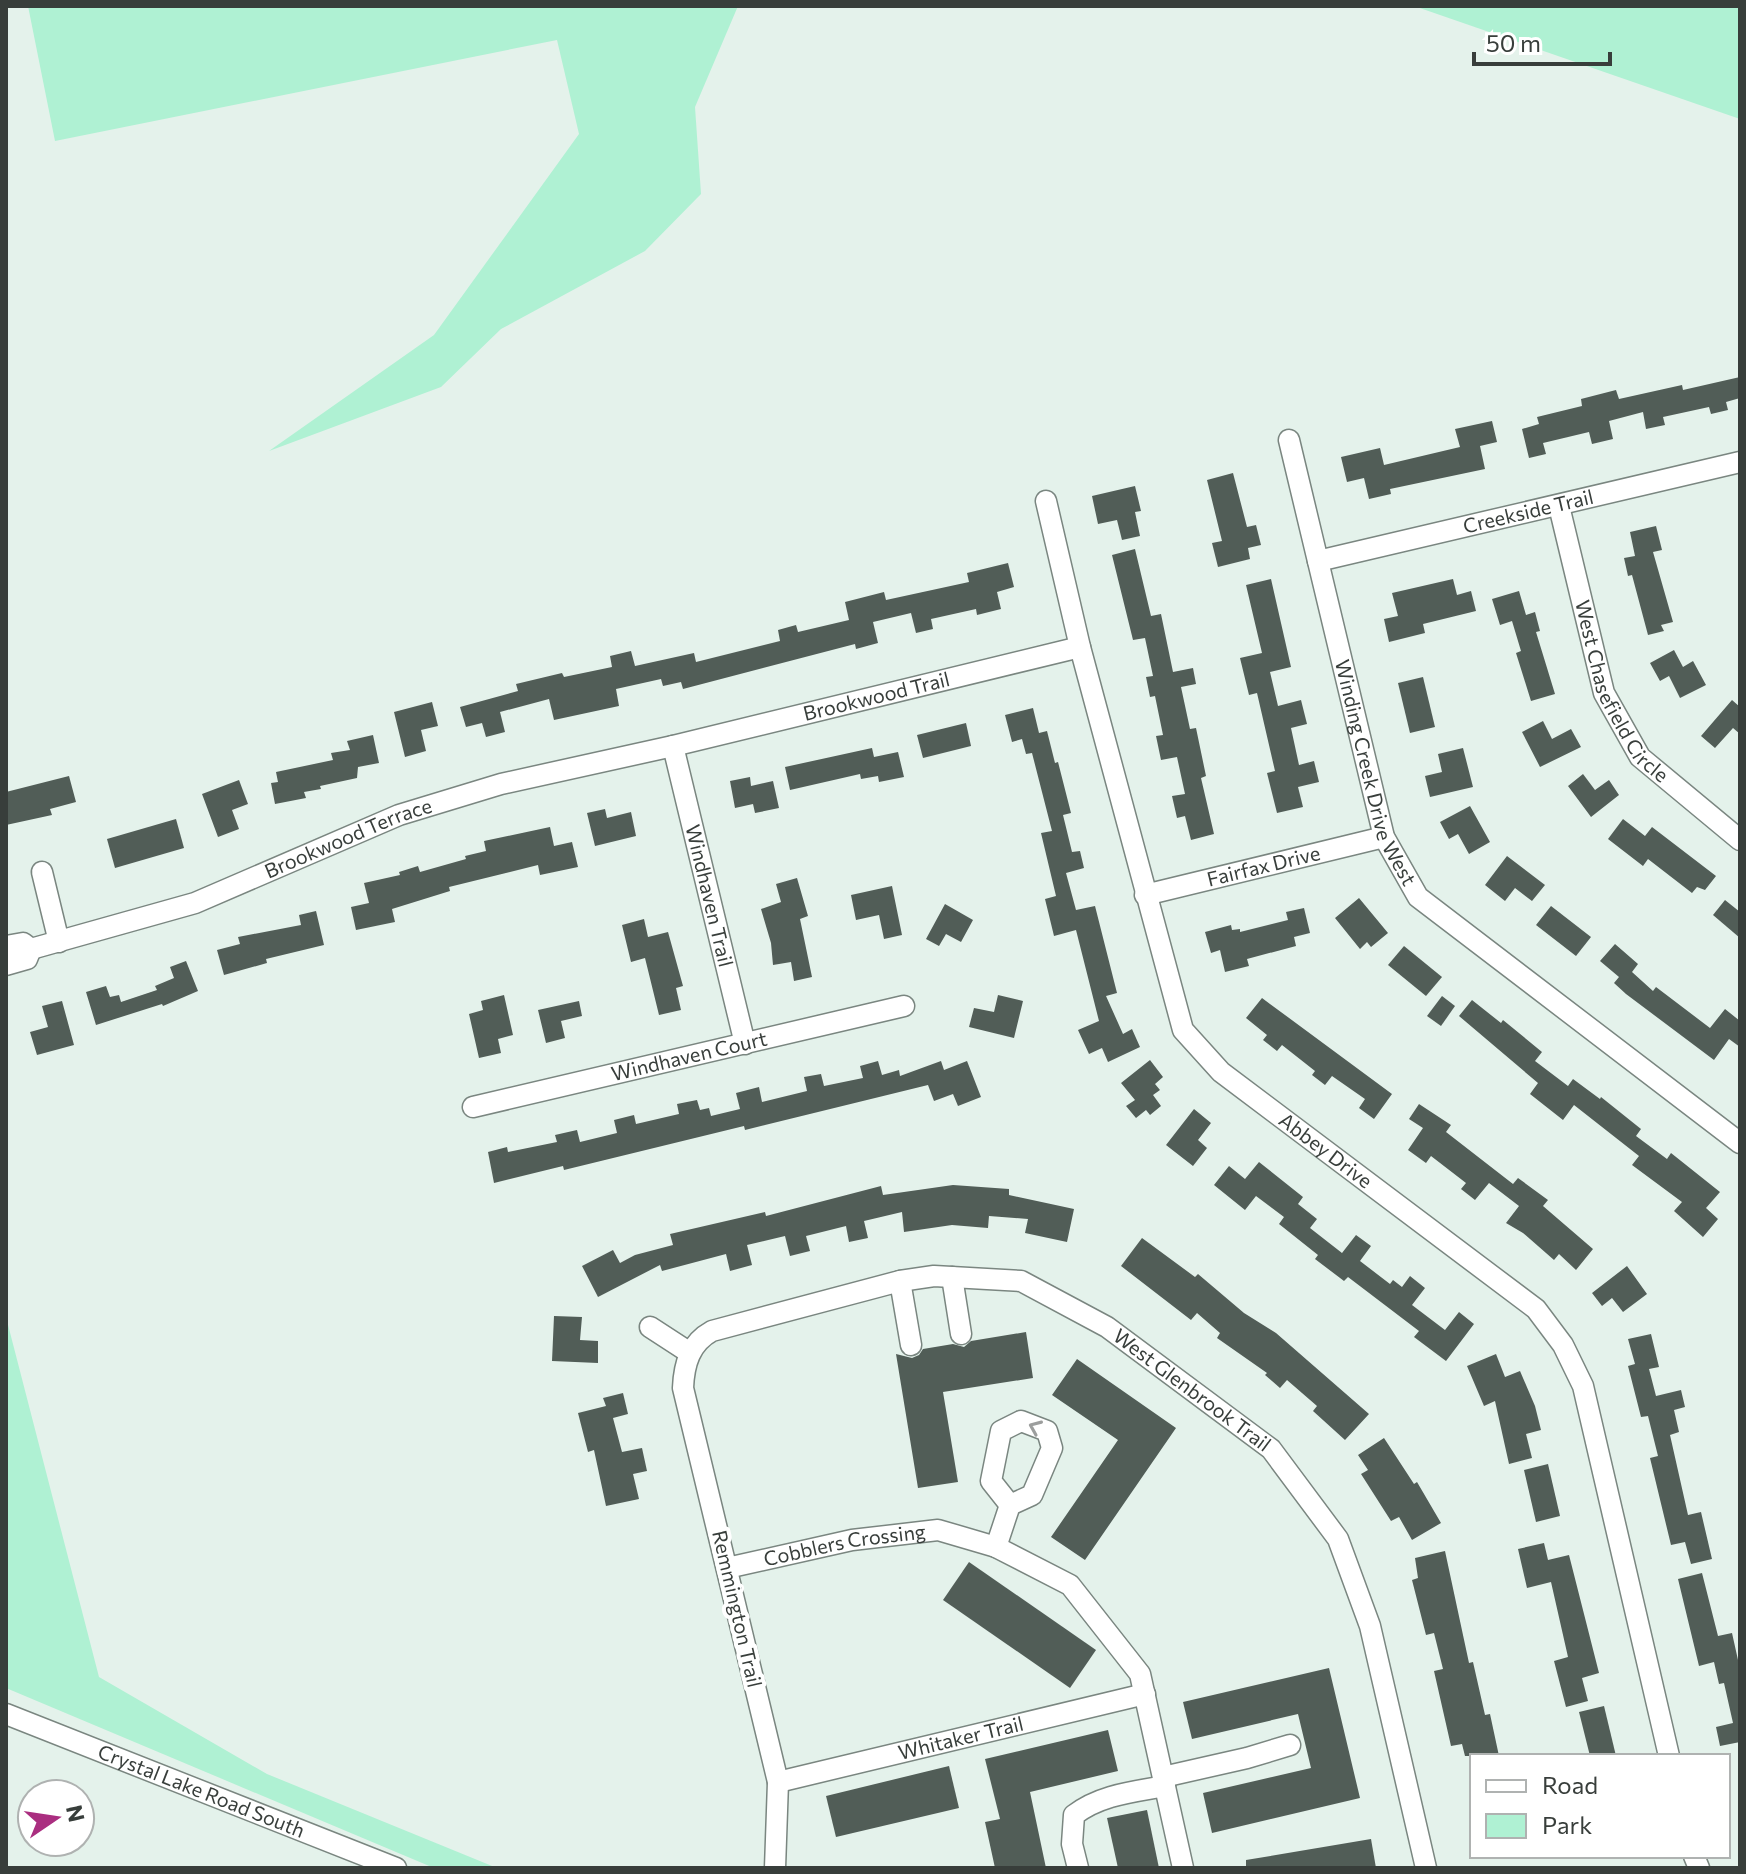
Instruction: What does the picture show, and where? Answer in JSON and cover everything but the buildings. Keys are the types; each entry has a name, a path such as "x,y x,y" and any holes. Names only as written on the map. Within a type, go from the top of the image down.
{"street":[{"name":"Winding Creek Drive West","path":"1289,440 1384,837 1418,897 1740,1143"},
{"name":"Creekside Trail","path":"1318,561 1740,462"},
{"name":"Abbey Drive","path":"1046,501 1080,647 1183,1030 1221,1072 1536,1309 1563,1345 1583,1386 1669,1754"},
{"name":"West Chasefield Circle","path":"1559,506 1604,693 1640,757 1740,840"},
{"name":"Brookwood Trail","path":"673,746 1080,647"},
{"name":"Brookwood Terrace","path":"31,949 195,903 399,815 501,784 673,746"},
{"name":"Windhaven Trail","path":"673,746 745,1044"},
{"name":"Fairfax Drive","path":"1145,895 1384,837"},
{"path":"42,872 59,942"},
{"name":"Brookwood Terrace","path":"6,946 23,943 31,949"},
{"name":"Brookwood Terrace","path":"6,965 27,959 31,949"},
{"name":"Windhaven Court","path":"473,1107 904,1006"},
{"name":"West Glenbrook Trail","path":"690,1353 696,1343 712,1331 900,1281 934,1276 1021,1281 1107,1327 1271,1449 1338,1539 1370,1626 1426,1868"},
{"path":"952,1277 961,1334"},
{"path":"900,1281 911,1345"},
{"path":"650,1327 690,1353"},
{"name":"Remmington Trail","path":"690,1353 683,1388 778,1782 775,1868"},
{"path":"996,1547 1010,1505"},
{"name":"Cobblers Crossing","path":"727,1568 852,1540 938,1530 996,1547 1070,1585 1140,1674 1183,1868"},
{"name":"Whitaker Trail","path":"778,1782 1145,1694"},
{"name":"Crystal Lake Road South","path":"11,1718 396,1868"},
{"path":"1078,1868 1072,1844 1074,1815 1088,1804 1290,1745"}],"green space":[{"path":"28,6 738,6 695,107 701,194 645,251 501,329 441,387 269,451 434,335 579,134 557,40 55,141"},
{"path":"1414,6 1740,6 1740,119"},
{"path":"6,1317 99,1677 267,1774 497,1868 434,1868 6,1688"}]}
